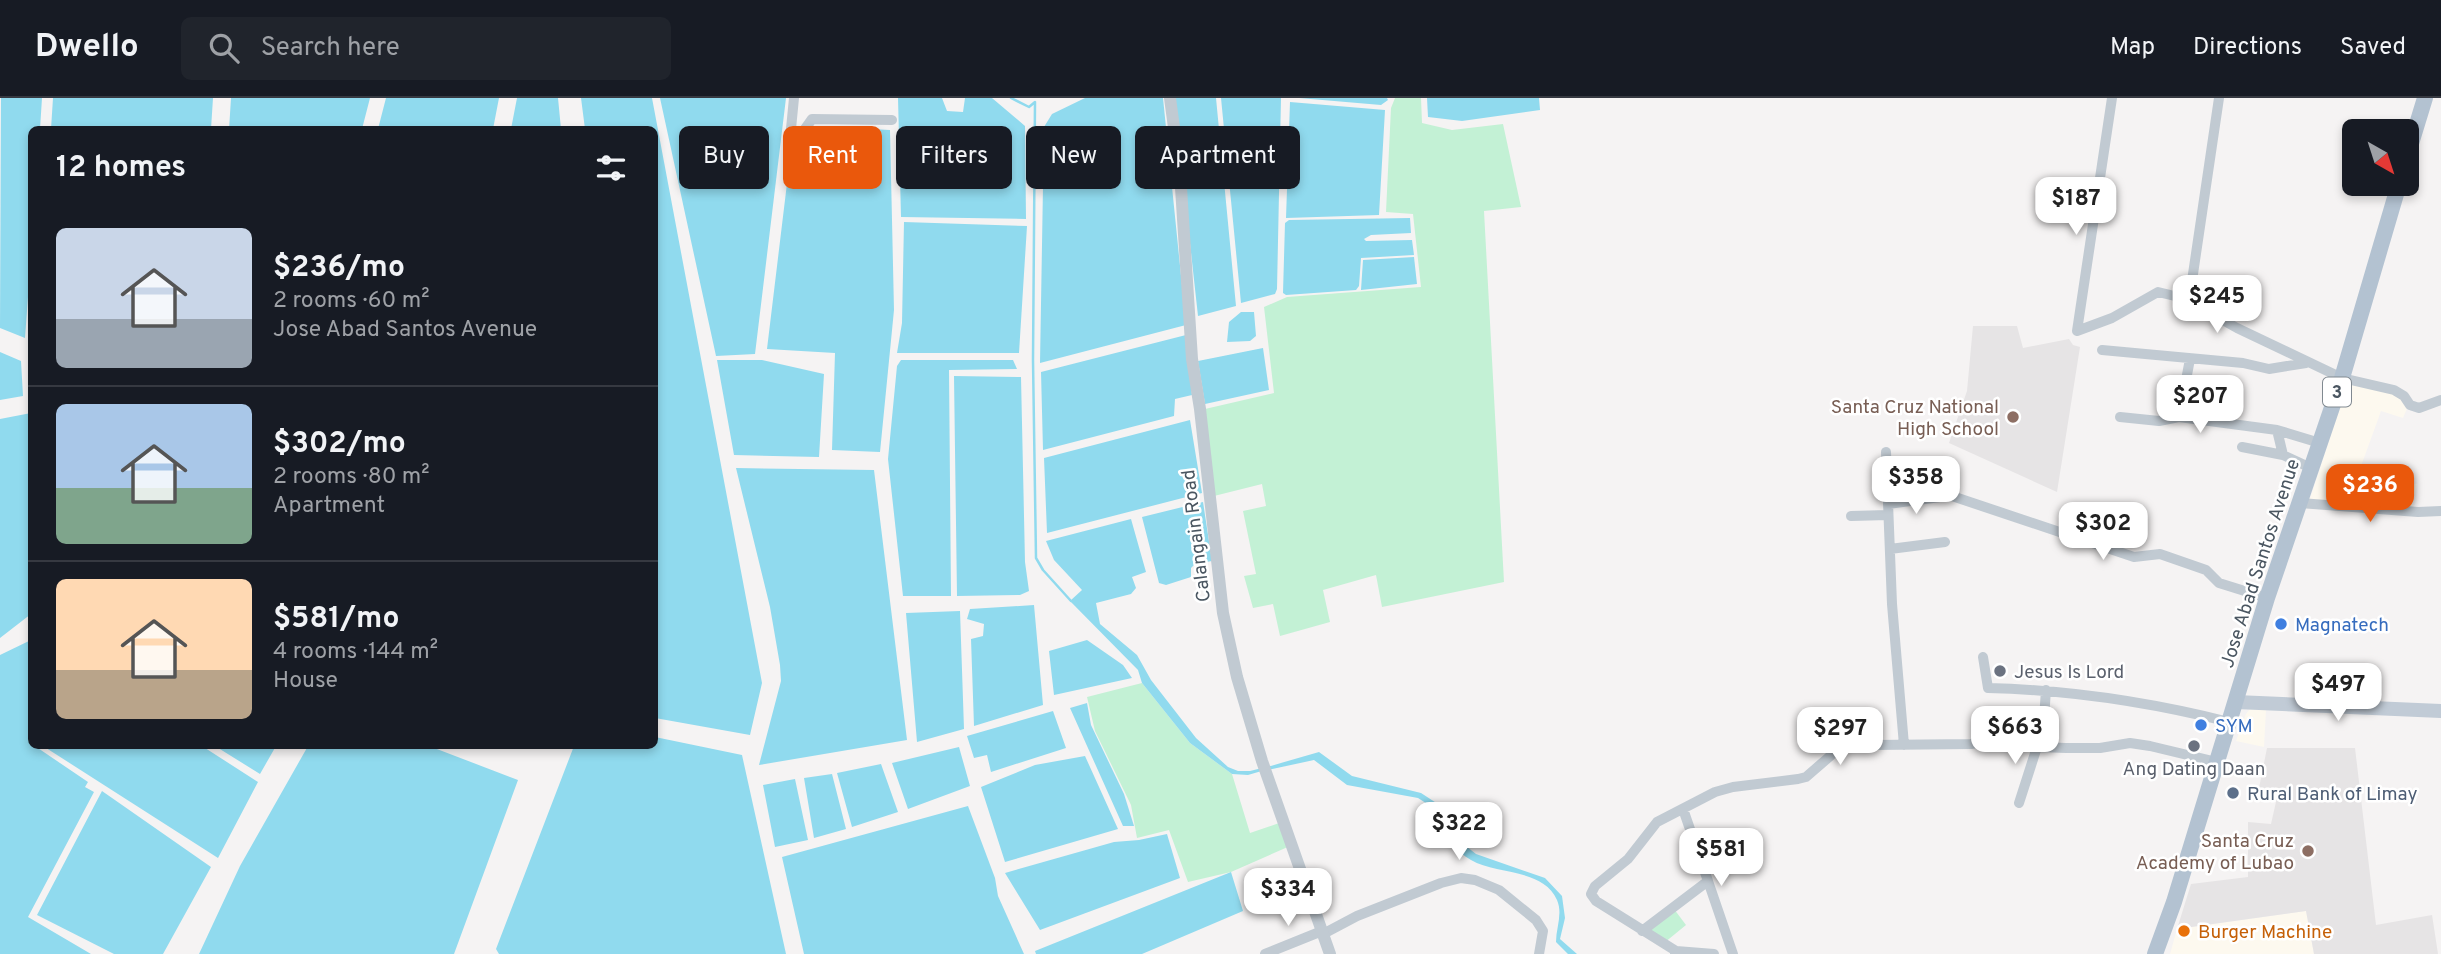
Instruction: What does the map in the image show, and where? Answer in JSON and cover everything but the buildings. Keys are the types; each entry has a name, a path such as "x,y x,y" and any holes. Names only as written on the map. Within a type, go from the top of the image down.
{"main road":[{"path":"2419,119 2425,98"},
{"name":"Jose Abad Santos Avenue","path":"2155,954 2174,902 2267,598 2342,378 2395,196"},
{"path":"2236,702 2441,711"}],"street":[{"path":"794,98 790,139 800,136 812,119 892,120"},
{"name":"Calangain Road","path":"1170,98 1180,172 1192,359 1223,613 1237,677 1264,766 1330,954"},
{"path":"2112,98 2077,331 2112,318 2158,292 2189,302 2306,363 2342,378 2394,390 2404,396 2410,405 2419,408 2441,400"},
{"path":"2189,302 2218,98"},
{"path":"2102,350 2243,363 2269,369 2306,363"},
{"path":"2179,417 2190,359"},
{"path":"2120,417 2159,421 2179,417 2277,430 2320,443"},
{"path":"2277,430 2283,455"},
{"path":"2242,447 2283,455 2312,468"},
{"path":"1886,452 1904,746"},
{"path":"1888,504 1943,496 2134,556 2160,554 2206,570 2219,583 2267,598"},
{"path":"2300,503 2418,512 2441,511"},
{"path":"1851,516 1888,515"},
{"path":"1890,549 1945,542"},
{"path":"1983,657 1987,688 2046,690 2154,705 2229,722"},
{"path":"2019,803 2040,747 2046,690"},
{"path":"1714,954 1676,953 1596,901 1591,894 1595,886 1628,859 1657,822 1716,792 1806,777 1821,762 1844,748 1874,744 1971,744 1994,740 2040,747 2100,748 2130,743 2217,762"},
{"path":"1682,808 1733,954"},
{"path":"1265,954 1441,883 1468,878 1500,890 1541,925 1544,937 1539,954"},
{"path":"1642,931 1708,881"}],"shaded area":[{"name":"Santa Cruz National High School","path":"1973,326 2017,326 2023,348 2069,339 2073,345 2080,347 2057,492 1949,443 1967,391"},
{"path":"2348,383 2393,392 2408,406 2403,418 2381,411 2356,480 2417,484 2412,507 2309,502"},
{"path":"2250,709 2266,710 2264,747 2236,741"},
{"name":"Santa Cruz Academy of Lubao","path":"2267,748 2355,748 2376,925 2432,915 2438,954 2314,954 2306,911 2177,929 2191,884 2248,877 2248,822 2271,824 2278,793 2259,788"},
{"path":"2306,911 2314,954 2170,954 2177,929"}],"green space":[{"path":"1395,98 1421,98 1422,123 1452,130 1503,124 1521,207 1484,211 1504,582 1382,607 1376,575 1323,590 1330,622 1280,636 1273,604 1253,608 1244,576 1256,574 1243,511 1266,506 1262,484 1214,496 1205,409 1274,393 1264,307 1287,297 1421,287 1413,214 1386,212 1391,108"},
{"path":"1142,683 1190,743 1232,774 1250,833 1282,822 1290,846 1231,872 1188,882 1169,830 1137,838 1131,805 1095,731 1087,697"},
{"path":"1674,909 1686,925 1664,943 1645,931"}],"water":[{"path":"1,98 42,98 40,126 28,126 28,297 25,338 0,328"},
{"path":"53,98 213,98 211,126 51,126"},
{"path":"231,98 370,98 363,126 229,126"},
{"path":"386,98 499,98 494,126 379,126"},
{"path":"517,98 558,98 561,126 512,126"},
{"path":"581,98 652,98 657,126 585,126"},
{"path":"660,98 786,98 755,354 716,356 680,189 769,189 769,126 679,126 679,186"},
{"path":"898,98 942,98 947,111 963,112 965,98 992,98 1025,126 1026,219 901,217 900,189 1012,189 1012,126 899,126"},
{"path":"1085,98 1163,98 1166,126 1135,126 1135,189 1172,189 1186,325 1040,363 1043,189 1121,189 1121,126 1045,126 1052,114"},
{"path":"1174,98 1216,98 1219,126 1177,126"},
{"path":"1221,98 1281,98 1280,126 1224,126"},
{"path":"1299,98 1387,98 1388,100 1381,105"},
{"path":"1427,98 1539,98 1540,110 1462,121 1428,117"},
{"path":"1290,102 1385,110 1379,215 1286,218 1287,189 1300,189 1300,126 1289,126"},
{"path":"658,130 762,683 750,735 658,719"},
{"path":"882,130 890,130 894,310 880,452 832,450 835,353 767,349 786,189 882,189"},
{"path":"1184,189 1225,189 1236,306 1198,316"},
{"path":"1230,189 1279,189 1277,289 1275,294 1241,303"},
{"path":"1410,218 1411,233 1371,235 1364,239 1412,240 1414,255 1361,258 1359,286 1356,290 1286,295 1283,293 1285,223 1289,220"},
{"path":"904,222 1027,226 1019,353 897,353 902,323"},
{"path":"1414,257 1417,284 1361,290 1363,260"},
{"path":"1241,312 1254,312 1256,336 1250,341 1227,342 1229,322"},
{"path":"1186,335 1192,395 1175,399 1174,416 1043,450 1041,372"},
{"path":"1263,348 1269,390 1205,404 1198,361"},
{"path":"0,352 21,361 23,396 0,400"},
{"path":"717,360 762,360 824,374 819,457 734,455"},
{"path":"901,360 1013,360 1017,369 949,370 951,596 903,596 888,459 897,366"},
{"path":"954,376 1021,377 1025,562 1029,591 1020,595 957,596"},
{"path":"28,414 28,616 0,638 0,419"},
{"path":"1190,420 1202,493 1047,533 1044,458"},
{"path":"736,468 874,470 907,740 759,765 781,681 780,665 770,607"},
{"path":"1203,502 1212,561 1195,564 1191,568 1191,577 1166,585 1159,583 1142,517"},
{"path":"1131,519 1146,572 1132,577 1136,588 1131,594 1096,603 1100,624 1137,655 1151,680 1196,738 1228,767 1238,771 1266,767 1265,770 1248,775 1232,774 1190,743 1142,683 1138,670 1070,601 1082,590 1054,560 1046,541"},
{"path":"1034,605 1043,705 974,726 971,639 983,636 984,624 967,619 970,609"},
{"path":"960,611 964,729 917,742 906,613"},
{"path":"1087,640 1123,665 1132,678 1054,695 1049,651"},
{"path":"28,641 28,749 39,749 88,782 85,787 94,792 28,917 91,954 0,954 0,655"},
{"path":"1087,703 1091,725 1124,794 1134,826 1123,826 1070,708"},
{"path":"1053,711 1066,748 991,772 987,755 974,758 967,736"},
{"path":"658,738 742,755 786,954 499,954 496,949 573,749 658,749"},
{"path":"959,747 970,786 908,809 892,763"},
{"path":"48,749 207,749 258,782 218,858"},
{"path":"220,749 274,749 260,774"},
{"path":"306,749 437,749 518,780 454,954 199,954 240,866"},
{"path":"1319,752 1352,776 1421,793 1441,806 1439,825 1476,854 1545,878 1562,896 1565,918 1560,939 1577,954 1568,954 1556,942 1559,910 1557,900 1550,890 1530,877 1481,865 1466,857 1434,828 1435,809 1418,798 1347,785 1314,760 1268,770 1267,767"},
{"path":"1085,756 1118,829 1005,862 981,787 1035,765"},
{"path":"881,764 898,812 852,827 837,773"},
{"path":"832,774 846,829 814,838 804,778"},
{"path":"795,779 808,840 775,847 763,785"},
{"path":"102,791 211,867 163,954 114,954 37,915"},
{"path":"968,806 995,878 998,896 1024,954 804,954 782,857"},
{"path":"1167,834 1180,878 1040,930 1005,873 1114,842"},
{"path":"1231,872 1243,911 1142,954 1036,954 1035,951"}],"waterway":[{"path":"1011,98 1029,107 1035,102 1033,360 1036,558 1043,570 1071,601"}],"place":[{"name":"Santa Cruz National High School","path":"2013,417"},
{"name":"Magnatech","path":"2281,624"},
{"name":"Jesus Is Lord","path":"2000,671"},
{"name":"SYM","path":"2201,725"},
{"name":"Ang Dating Daan","path":"2194,746"},
{"name":"Rural Bank of Limay","path":"2233,793"},
{"name":"Santa Cruz Academy of Lubao","path":"2308,851"},
{"name":"Burger Machine","path":"2184,931"}]}
